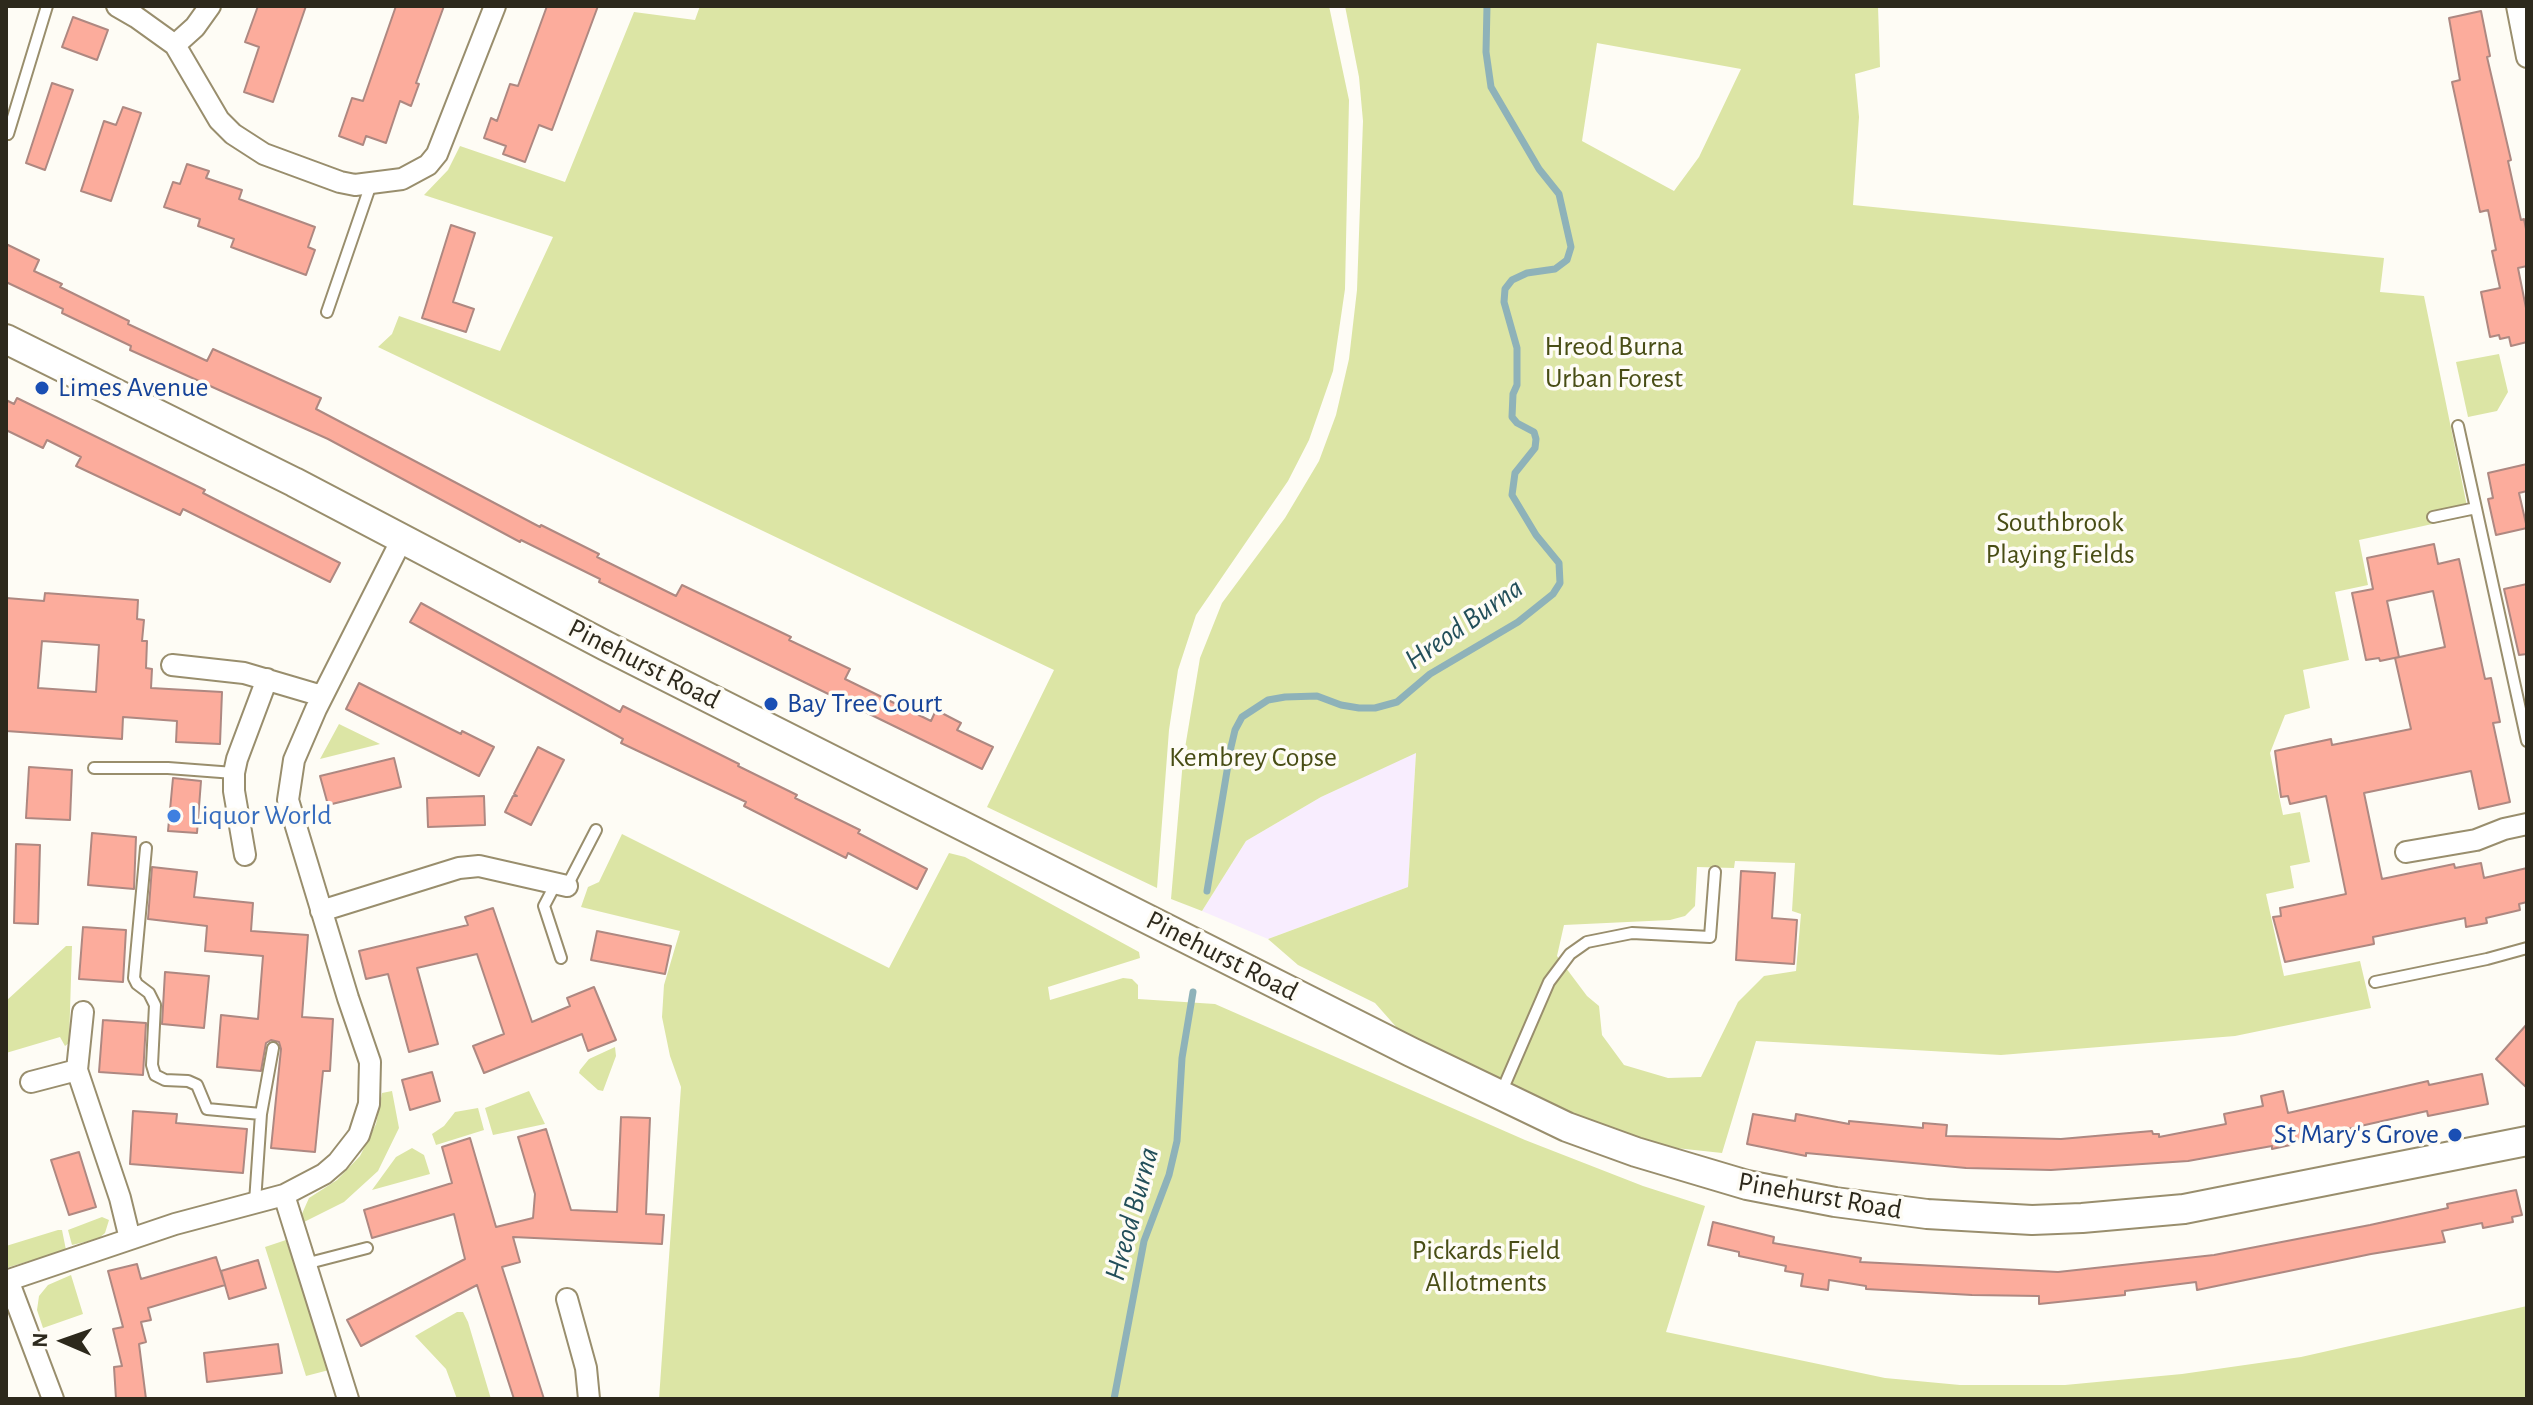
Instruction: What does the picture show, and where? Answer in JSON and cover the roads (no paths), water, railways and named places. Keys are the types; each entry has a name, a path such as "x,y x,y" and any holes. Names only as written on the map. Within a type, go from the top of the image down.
{"street":[{"path":"117,6 175,45 219,120 248,144 264,154 340,182 371,184 402,179 428,165 437,154 495,6"},
{"path":"175,45 195,27 210,6"},
{"path":"2517,6 2527,57"},
{"name":"Pinehurst Road","path":"6,339 294,482 956,824 1500,1095 1567,1127 1636,1152 1747,1185 1835,1202 1979,1218 2082,1218 2184,1209 2527,1141"},
{"path":"53,1399 7,1281 130,1239 284,1195 324,1174 349,1149 366,1119 371,1091 370,1062 288,800 294,760 322,696 402,539"},
{"path":"172,665 244,673 322,696"},
{"path":"245,855 234,773 267,679"},
{"path":"2406,852 2429,837 2451,846 2527,824"},
{"path":"321,911 459,868 479,866 561,885"},
{"path":"83,1012 77,1070 120,1198 130,1239"},
{"path":"31,1082 77,1070"},
{"path":"284,1195 348,1399"},
{"path":"567,1299 586,1368 589,1399"}],"lane":[{"path":"8,134 47,6"},
{"path":"327,312 371,184"},
{"path":"2458,426 2522,691 2527,741"},
{"path":"2433,517 2476,508"},
{"path":"94,768 168,768 234,773"},
{"path":"561,958 544,906 596,830"},
{"path":"146,848 134,978 149,993 155,1005 152,1065 155,1075 165,1080 188,1081 197,1085 207,1109 261,1114"},
{"path":"1500,1095 1549,982 1570,954 1587,942 1632,933 1710,937 1715,872"},
{"path":"2375,982 2527,948"},
{"path":"255,1202 261,1114 273,1048"},
{"path":"305,1264 367,1248"}],"waterway":[{"name":"Hreod Burna","path":"1207,891 1231,747 1242,717 1268,700 1285,697 1317,696 1359,708 1375,708 1397,702 1430,674 1518,622 1553,594 1560,583 1559,563 1536,535 1512,495 1515,473 1535,448 1536,439 1534,432 1512,417 1513,394 1517,385 1517,348 1504,302 1505,289 1512,280 1527,273 1555,269 1567,260 1571,247 1559,194 1539,169 1491,87 1486,52 1487,6"},
{"name":"Hreod Burna","path":"1114,1399 1144,1241 1169,1175 1177,1141 1182,1058 1193,992"}],"place":[{"name":"Limes Avenue","path":"42,388"},
{"name":"Bay Tree Court","path":"771,704"},
{"name":"Liquor World","path":"174,816"},
{"name":"St Mary's Grove","path":"2455,1135"}],"park label":[{"name":"Hreod Burna Urban Forest","path":"1614,363"},
{"name":"Southbrook Playing Fields","path":"2060,539"},
{"name":"Kembrey Copse","path":"1253,758"},
{"name":"Pickards Field Allotments","path":"1486,1267"}]}
